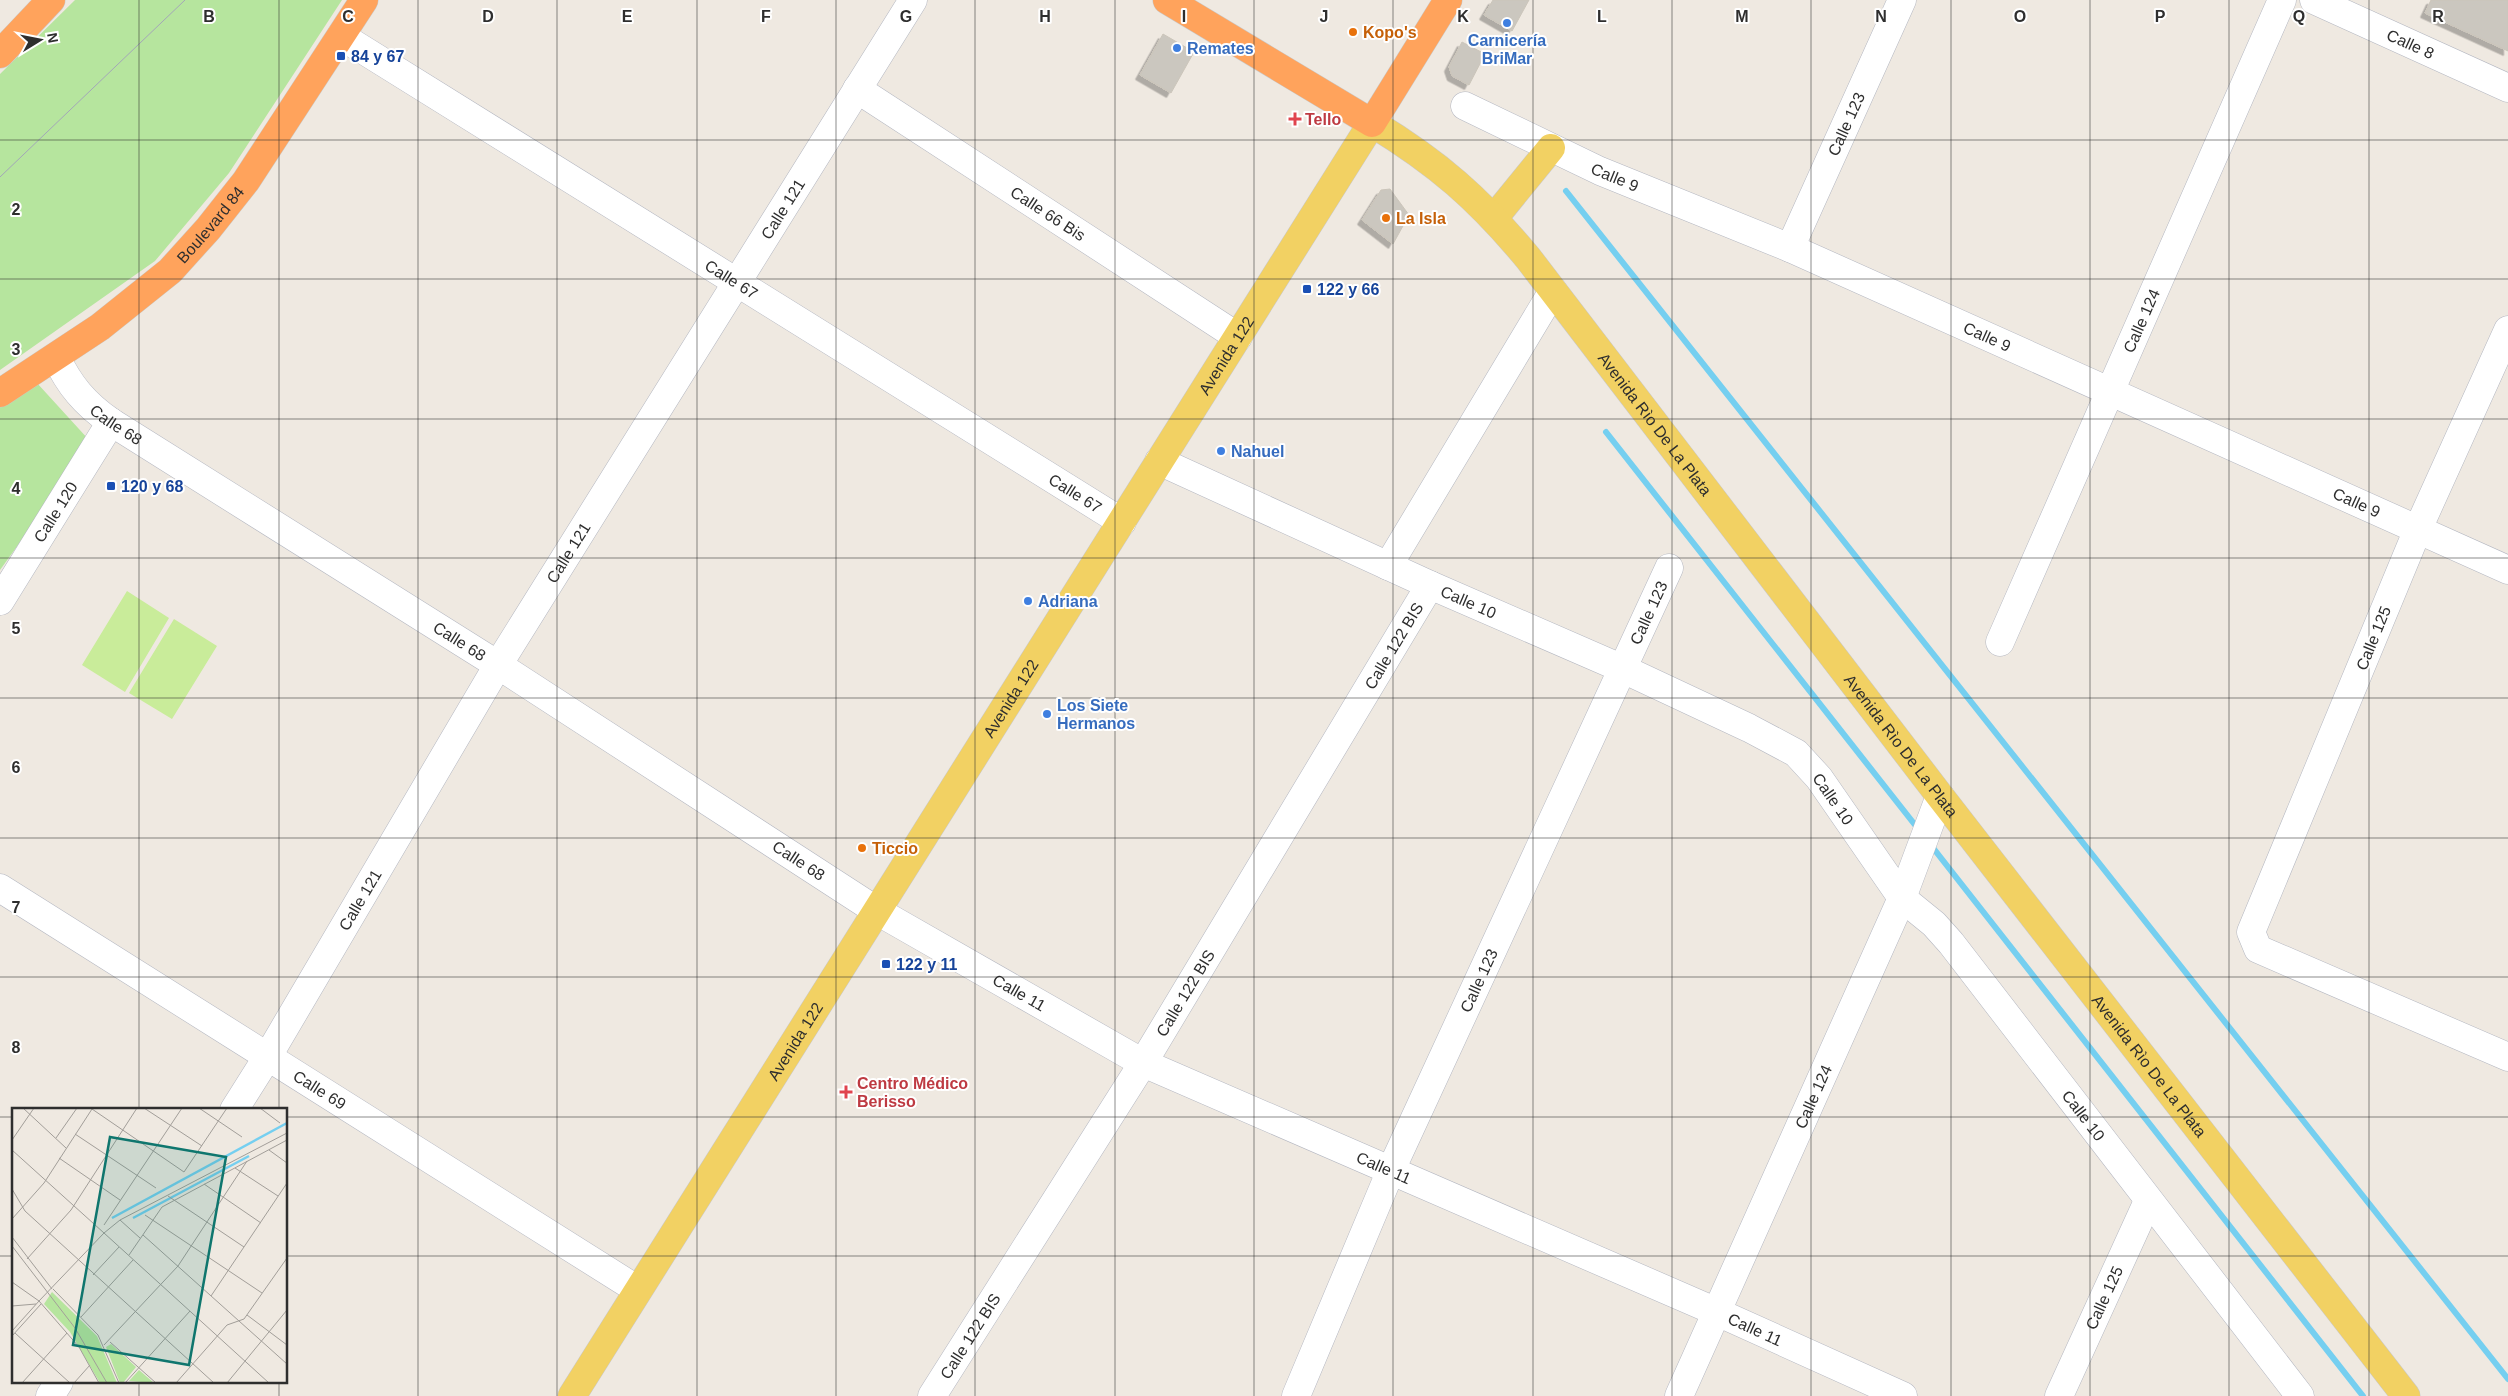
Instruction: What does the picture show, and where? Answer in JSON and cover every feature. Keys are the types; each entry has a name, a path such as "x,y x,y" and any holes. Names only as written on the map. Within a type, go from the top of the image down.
{"highway":[{"path":"0,54 51,0"},
{"name":"Boulevard 84","path":"0,393 100,327 170,272 208,229 246,180 364,0"},
{"path":"1167,0 1372,122"},
{"name":"Avenida 122","path":"1372,122 1448,0"}],"main road":[{"name":"Avenida Rìo De La Plata","path":"1372,122 1452,177 1494,218 1554,291 1940,796 2406,1396"},
{"name":"Avenida 122","path":"572,1396 1372,122"},
{"path":"1494,218 1551,148"}],"street":[{"name":"Calle 121","path":"235,1108 268,1056 498,665 913,0"},
{"name":"Calle 123","path":"1790,248 1902,0"},
{"name":"Calle 124","path":"2000,642 2282,0"},
{"name":"Calle 8","path":"2314,0 2508,88"},
{"name":"Calle 67","path":"341,36 1122,522"},
{"name":"Calle 66 Bis","path":"857,88 1238,337"},
{"name":"Calle 9","path":"1465,106 1600,171 1790,248 2508,570"},
{"path":"1388,566 1554,291"},
{"name":"Calle 125","path":"2508,330 2418,529 2251,932 2258,950 2508,1057"},
{"name":"Calle 68","path":"56,357 65,377 93,410 498,665 877,911"},
{"name":"Calle 120","path":"0,601 111,422"},
{"name":"Calle 10","path":"1159,461 1430,585 1621,668 1749,728 1796,753 1819,778 1902,898 1934,924 1950,943 2300,1396"},
{"name":"Calle 123","path":"1296,1396 1391,1170 1621,668 1669,568"},
{"name":"Calle 122 BIS","path":"932,1396 1143,1063 1430,585"},
{"name":"Calle 124","path":"1679,1396 1902,898 1940,796"},
{"name":"Calle 69","path":"0,888 638,1290"},
{"name":"Calle 11","path":"877,911 1143,1063 1716,1312 1903,1396"},
{"name":"Calle 125","path":"2059,1396 2148,1201"},
{"path":"50,1396 58,1384"}],"green space":[{"path":"75,0 342,0 229,173 155,261 0,370 0,74"},
{"path":"37,383 89,440 72,470 0,570 0,407"},
{"path":"127,591 169,618 125,692 82,665"},
{"path":"174,619 217,646 172,719 129,693"}],"building":[{"name":"Carnicería BriMar","path":"1493,0 1529,0 1512,31 1484,15"},
{"path":"2431,0 2508,0 2508,51 2425,13"},
{"path":"1163,34 1194,52 1171,93 1140,75"},
{"path":"1462,42 1485,54 1469,85 1452,76 1449,67"},
{"name":"La Isla","path":"1390,189 1409,215 1393,244 1362,220 1381,190"}],"waterway":[{"path":"1566,191 2508,1379"},
{"path":"1606,432 1919,830"},
{"path":"1930,844 2363,1396"}],"tram line":[{"path":"0,177 185,0"}],"place":[{"name":"Carnicería BriMar","path":"1507,23"},
{"name":"Kopo's","path":"1353,32"},
{"name":"Remates","path":"1177,48"},
{"name":"84 y 67","path":"341,56"},
{"name":"Tello","path":"1295,119"},
{"name":"La Isla","path":"1386,218"},
{"name":"122 y 66","path":"1307,289"},
{"name":"Nahuel","path":"1221,451"},
{"name":"120 y 68","path":"111,486"},
{"name":"Adriana","path":"1028,601"},
{"name":"Los Siete Hermanos","path":"1047,714"},
{"name":"Ticcio","path":"862,848"},
{"name":"122 y 11","path":"886,964"},
{"name":"Centro Médico Berisso","path":"846,1092"}]}
